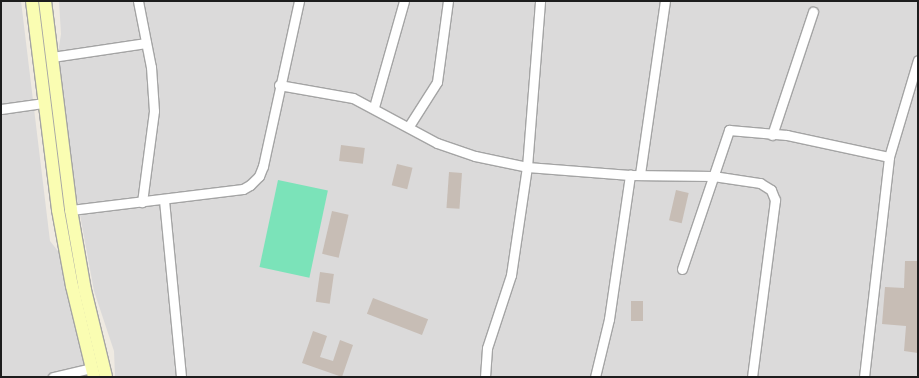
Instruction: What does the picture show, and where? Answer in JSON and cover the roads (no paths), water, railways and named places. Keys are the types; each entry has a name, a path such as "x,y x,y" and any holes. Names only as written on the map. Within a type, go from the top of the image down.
{"street":[{"path":"32,1 42,103 72,286 93,372 53,377"},
{"path":"45,1 71,210 87,296 106,377"},
{"path":"138,1 146,42 154,111 142,202"},
{"path":"71,210 243,189 259,176 298,1"},
{"path":"374,107 404,1"},
{"path":"409,126 437,82 448,1"},
{"path":"484,377 487,348 511,275 526,167 540,1"},
{"path":"640,174 665,1"},
{"path":"772,135 813,12"},
{"path":"52,57 146,42"},
{"path":"864,377 889,157 918,60"},
{"path":"278,85 353,98 374,107 455,151 526,167 630,175 713,176 760,183 771,190 775,200 752,377"},
{"path":"1,109 42,103"},
{"path":"682,269 729,130 738,128 772,135 788,135 889,157"},
{"path":"595,377 610,319 630,175"},
{"path":"164,200 181,377"}]}
